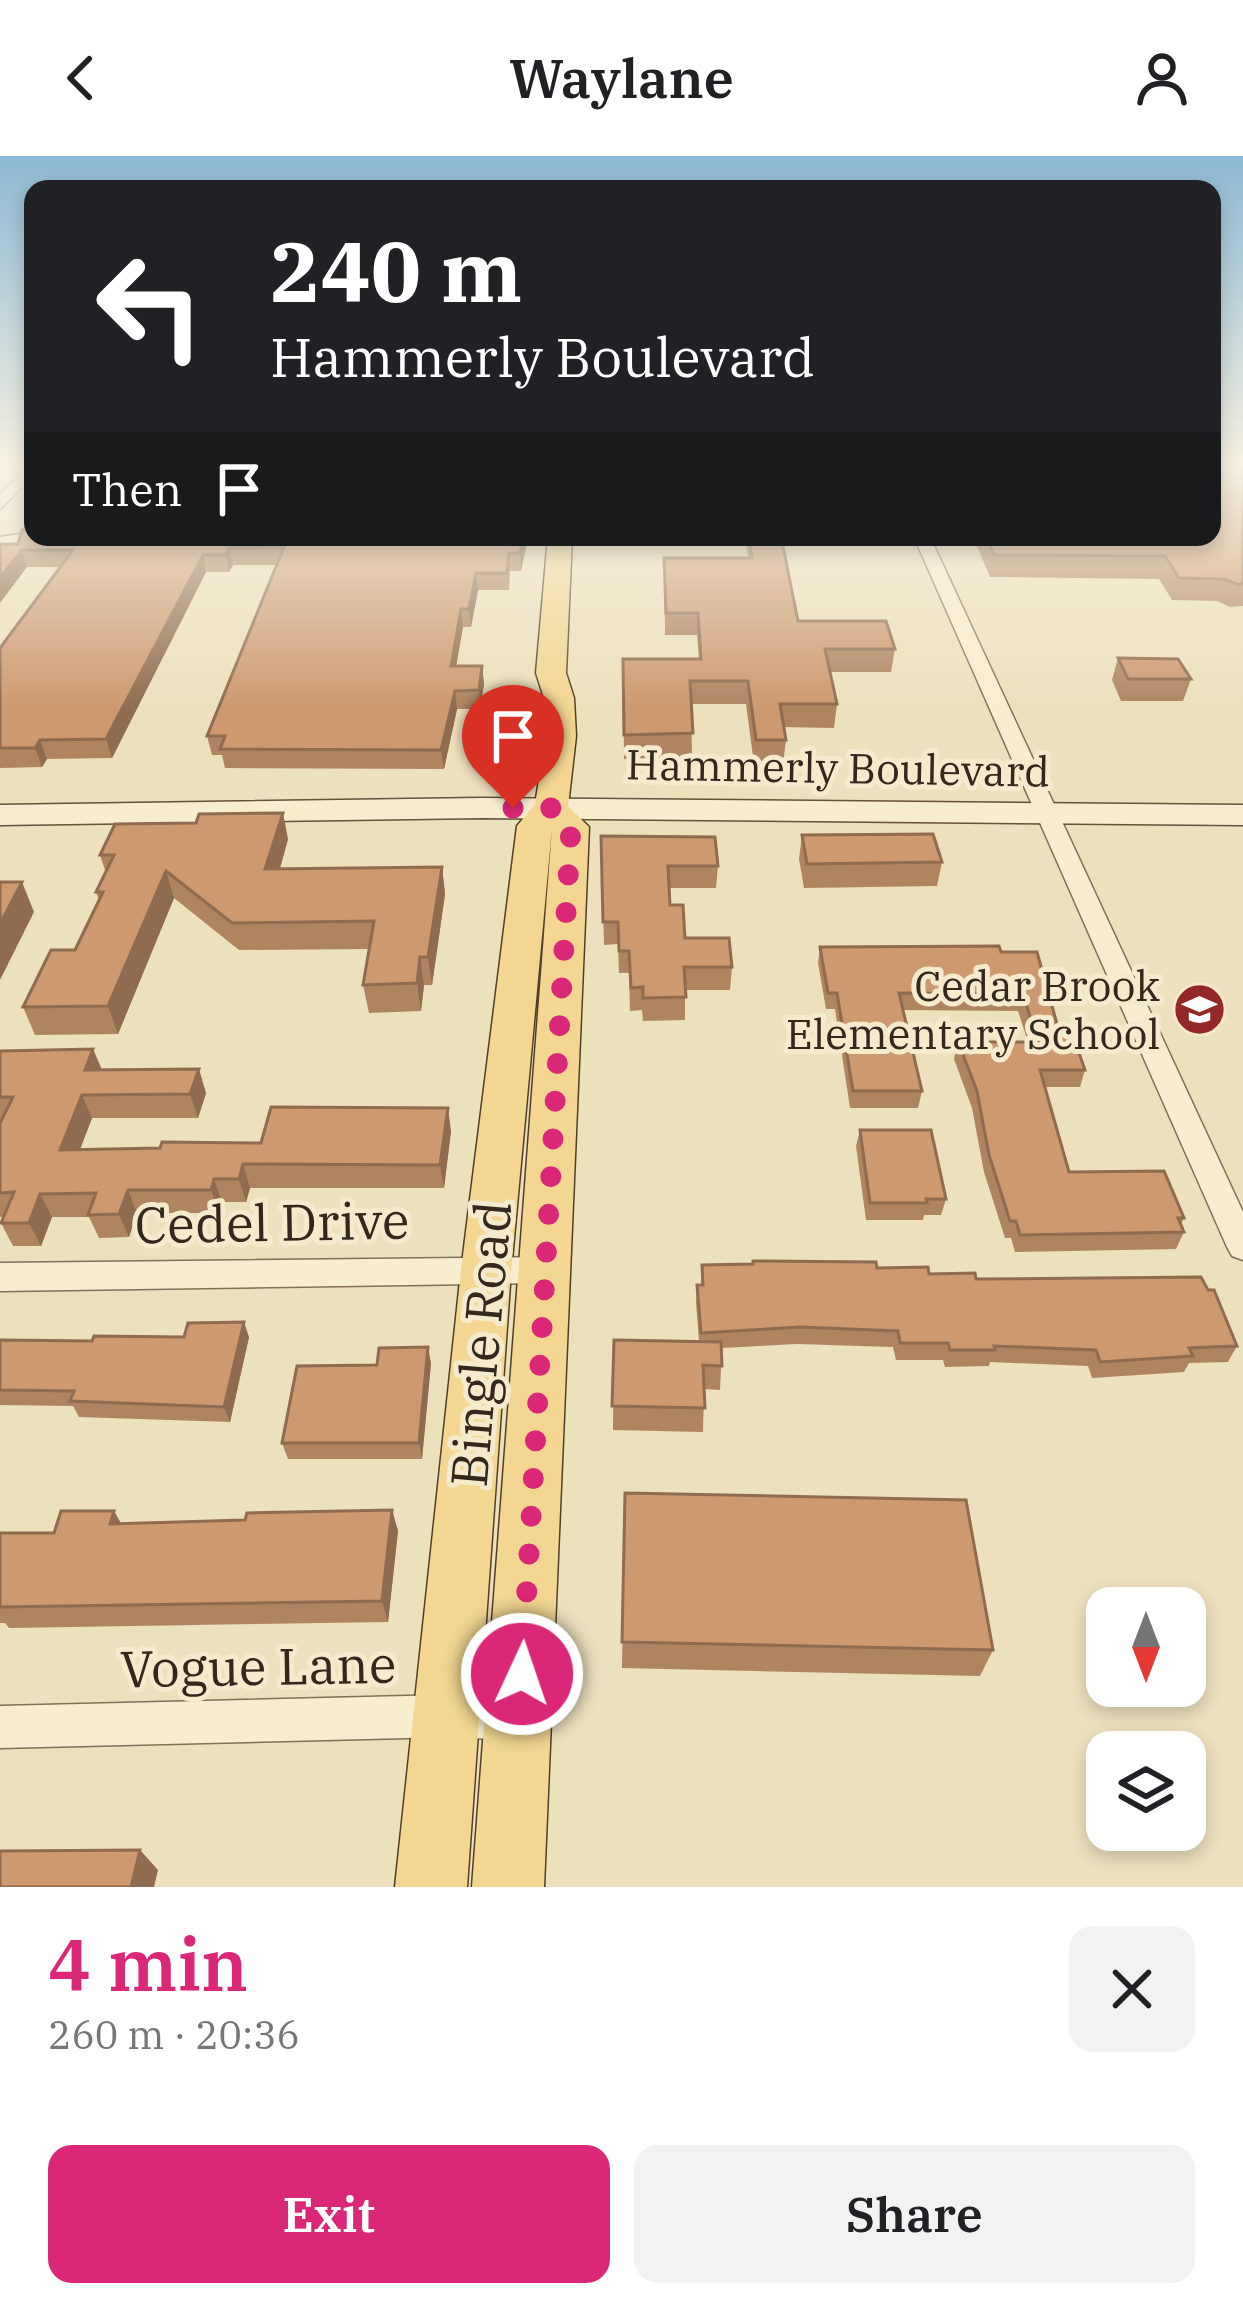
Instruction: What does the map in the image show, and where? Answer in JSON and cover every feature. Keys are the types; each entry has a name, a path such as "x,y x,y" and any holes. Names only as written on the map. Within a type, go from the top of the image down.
{"main road":[{"name":"Bingle Road","path":"508,1887 546,1270 535,826 552,799 559,683 577,674 566,636 561,549"},
{"name":"Bingle Road","path":"566,636 580,549"},
{"name":"Hammerly Boulevard","path":"0,796 113,804 552,799 1040,803 1243,796"},
{"name":"Hammerly Boulevard","path":"1040,803 1243,815"},
{"name":"Hammerly Boulevard","path":"0,815 113,804"},
{"name":"Bingle Road","path":"431,1887 486,1271 538,1015"}],"street":[{"path":"927,549 1243,1246"},
{"name":"Cedel Drive","path":"0,1277 546,1270"},
{"name":"Vogue Lane","path":"0,1727 448,1716 519,1719"}],"building":[{"path":"0,549 229,549 226,555 203,555 106,739 40,740 35,748 0,748 0,648 73,550 22,550 0,578"},
{"path":"283,549 521,549 520,553 509,553 507,573 476,573 469,609 461,609 451,666 482,666 479,690 455,691 441,750 220,749 225,736 207,736"},
{"path":"751,549 783,549 798,621 886,621 895,649 825,649 837,704 780,704 786,740 756,740 748,681 690,681 693,733 624,735 623,659 701,659 698,613 666,613 664,558 752,558"},
{"path":"991,549 1243,549 1243,584 1179,578 1165,556 994,555"},
{"path":"1118,658 1178,659 1191,679 1128,679"},
{"path":"283,813 265,869 442,867 428,957 420,957 417,983 363,985 374,921 232,923 166,871 108,1006 23,1007 51,950 75,950 103,892 96,892 114,855 100,855 115,824 196,823 199,814"},
{"path":"933,834 942,862 807,864 802,835"},
{"path":"601,836 715,837 718,866 668,866 670,905 683,905 685,938 729,938 732,967 684,967 686,997 643,998 643,987 631,988 629,951 619,951 618,922 603,922"},
{"path":"0,882 22,882 0,924"},
{"path":"999,946 1001,952 1037,952 1057,1024 1072,1033 1085,1070 1040,1070 1069,1172 1164,1171 1184,1218 1178,1218 1184,1232 1020,1235 1016,1221 1010,1221 989,1155 977,1091 958,1042 1038,1042 1023,994 899,993 922,1091 853,1091 837,993 828,993 820,947"},
{"path":"93,1049 85,1070 199,1069 190,1094 82,1095 60,1150 160,1148 162,1142 261,1143 271,1107 448,1108 440,1165 243,1164 239,1179 214,1179 211,1190 128,1190 119,1214 88,1215 96,1193 40,1194 29,1223 1,1223 14,1192 0,1193 0,1123 13,1097 0,1097 0,1051"},
{"path":"860,1130 931,1130 946,1199 870,1203"},
{"path":"876,1262 877,1268 928,1267 929,1274 975,1273 976,1279 1201,1277 1208,1290 1214,1290 1237,1346 1189,1348 1193,1356 1100,1362 1096,1350 994,1346 995,1350 950,1350 948,1343 900,1343 898,1331 800,1327 701,1333 697,1285 703,1285 702,1265"},
{"path":"244,1322 224,1407 70,1401 74,1391 0,1390 0,1340 184,1337 188,1323"},
{"path":"614,1340 721,1342 722,1366 703,1365 705,1408 612,1406"},
{"path":"428,1347 419,1443 282,1443 297,1366 377,1365 379,1348"},
{"path":"625,1493 966,1500 993,1650 622,1642"},
{"path":"392,1510 382,1601 0,1607 0,1533 54,1533 61,1511 114,1511 110,1524 245,1520 247,1513"},
{"path":"140,1850 131,1887 0,1887 0,1851"}],"place":[{"name":"Cedar Brook Elementary School","path":"1199,1010"}],"route":[{"path":"513,808 551,808 571,827 522,1674"}]}
